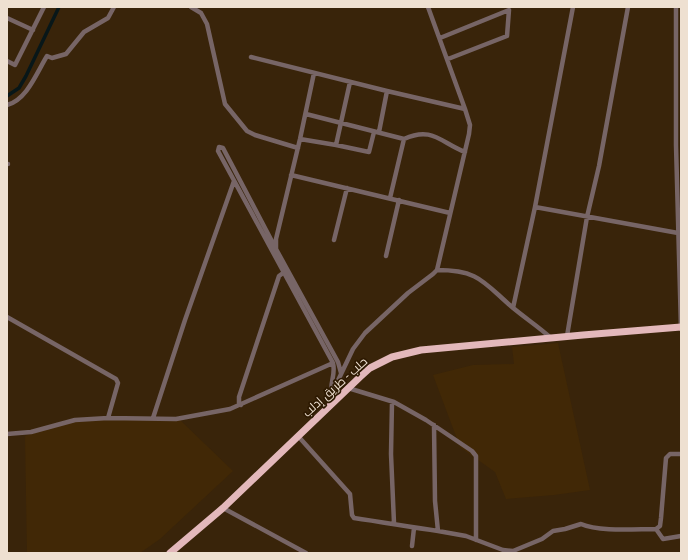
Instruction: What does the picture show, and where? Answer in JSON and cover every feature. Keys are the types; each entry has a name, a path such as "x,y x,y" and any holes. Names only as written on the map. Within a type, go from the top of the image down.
{"highway":[{"name":"حلب - طريق إدلب","path":"170,553 223,508 298,436 334,397 348,388 376,365 392,357 422,350 567,336 681,328"}],"street":[{"path":"7,61 15,65 44,7"},
{"path":"7,105 25,93 47,56 52,58 66,54 84,32 108,18 114,7"},
{"path":"191,7 201,13 207,24 225,104 247,131 255,136 298,148"},
{"path":"334,397 341,373 353,349 365,333 408,293 437,270 470,125 448,59 428,7"},
{"path":"513,308 535,207 573,7"},
{"path":"567,336 587,217 599,166 628,7"},
{"path":"676,7 679,106 678,233 681,328"},
{"path":"440,38 509,10 507,36 448,59"},
{"path":"7,18 32,30"},
{"path":"251,57 465,109"},
{"path":"274,256 276,239 306,114 314,73"},
{"path":"336,145 350,82"},
{"path":"300,139 369,152 387,91"},
{"path":"306,114 404,139 419,133 427,133 465,152"},
{"path":"390,198 404,139"},
{"path":"334,397 331,390 334,370 332,363 218,151 219,147 222,148 338,362 341,373"},
{"path":"291,175 450,213"},
{"path":"153,418 185,320 234,181"},
{"path":"334,240 347,188"},
{"path":"386,256 399,200"},
{"path":"535,207 678,233"},
{"path":"437,270 472,274 488,284 513,308 534,323 551,338"},
{"path":"241,405 239,403 239,397 279,276 283,273"},
{"path":"7,317 116,379 118,383 108,418"},
{"path":"7,434 31,432 75,420 108,418 181,418 230,409 332,363"},
{"path":"348,388 392,402 434,425 476,456 476,540"},
{"path":"392,402 391,454 394,523"},
{"path":"434,425 438,531"},
{"path":"298,436 350,494 352,515 354,518 394,523 414,528 466,536 503,550 513,551 542,538 553,531 581,524 600,528 656,529 660,526 666,458 670,454 681,454"},
{"path":"223,508 306,553"},
{"path":"412,546 414,528"},
{"path":"656,529 663,539 681,536"}],"shaded area":[{"path":"558,343 590,490 506,499 495,472 460,447 433,375 473,365 514,364 512,347"},
{"path":"78,419 180,420 233,471 160,539 140,553 27,553 25,436"}],"waterway":[{"path":"7,96 19,88 59,7"}]}
